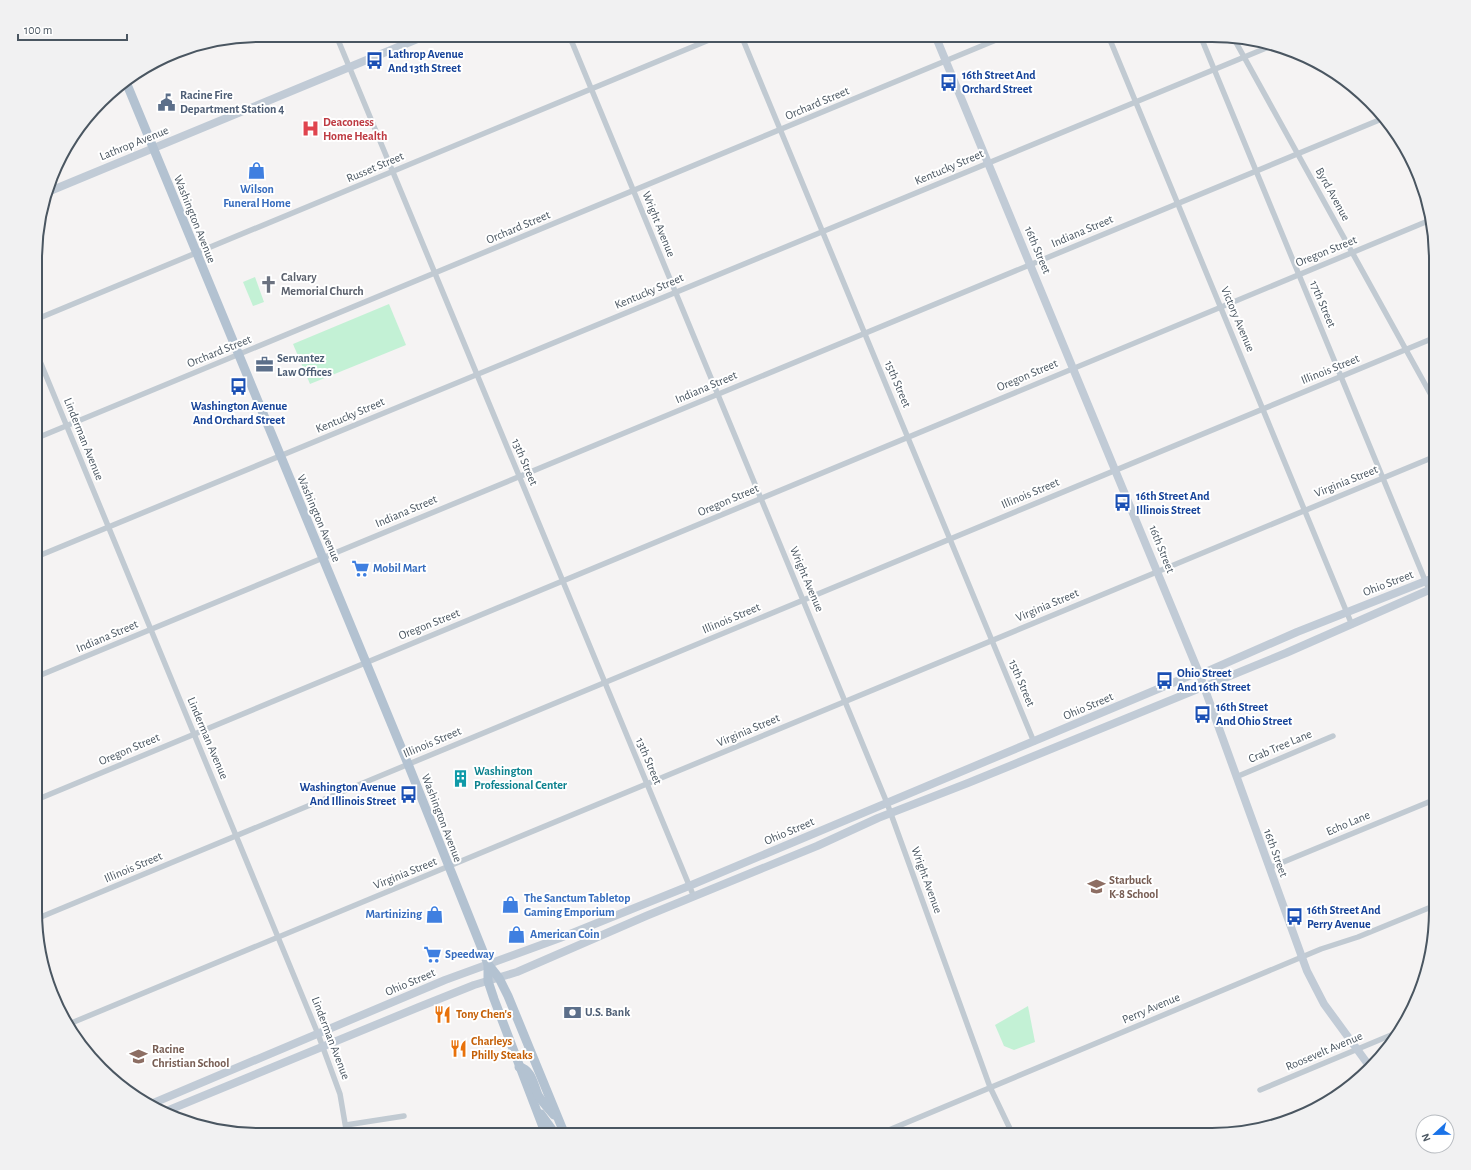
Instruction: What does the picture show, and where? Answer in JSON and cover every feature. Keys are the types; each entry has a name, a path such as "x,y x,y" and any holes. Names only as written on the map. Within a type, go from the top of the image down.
{"main road":[{"name":"Washington Avenue","path":"128,86 408,764 488,964 499,978 562,1128"},
{"name":"Washington Avenue","path":"488,964 488,981 519,1067 543,1128"},
{"path":"519,1067 526,1069 539,1096 559,1122"},
{"path":"535,1107 551,1128"}],"street":[{"name":"13th Street","path":"339,42 694,897"},
{"name":"Lathrop Avenue","path":"54,189 410,42"},
{"name":"Wright Avenue","path":"572,42 887,803 990,1088 1010,1128"},
{"name":"Russet Street","path":"42,317 704,42"},
{"name":"15th Street","path":"744,42 1034,742"},
{"name":"16th Street","path":"939,42 1199,673 1301,957 1324,1004 1366,1063"},
{"name":"Orchard Street","path":"42,436 991,42"},
{"name":"Victory Avenue","path":"1111,42 1352,625"},
{"name":"17th Street","path":"1203,42 1425,581 1429,586"},
{"name":"Byrd Avenue","path":"1237,44 1429,391"},
{"name":"Kentucky Street","path":"42,554 1265,48"},
{"name":"Indiana Street","path":"42,674 1379,120"},
{"name":"Oregon Street","path":"42,797 1220,306 1426,222"},
{"name":"Illinois Street","path":"42,917 1429,340"},
{"name":"Linderman Avenue","path":"42,366 323,1045 340,1094 346,1128"},
{"name":"Virginia Street","path":"73,1022 1429,459"},
{"name":"Ohio Street","path":"156,1102 445,980 560,938 689,886 969,768 1199,673 1208,671 1347,611 1429,580"},
{"name":"Ohio Street","path":"171,1109 323,1045 488,981 517,972 608,934 646,916 1352,625 1429,591"},
{"name":"Crab Tree Lane","path":"1236,777 1333,736"},
{"path":"968,783 969,768"},
{"name":"Echo Lane","path":"1269,868 1429,802"},
{"name":"Perry Avenue","path":"894,1128 1301,957 1429,908"},
{"name":"Roosevelt Avenue","path":"1260,1090 1389,1036"},
{"path":"346,1125 404,1116"}],"green space":[{"path":"255,277 264,302 253,306 243,282"},
{"path":"389,304 406,345 310,384 293,344"},
{"path":"1028,1006 1035,1042 1014,1050 1004,1046 995,1025"}],"place":[{"name":"Lathrop Avenue And 13th Street","path":"375,61"},
{"name":"16th Street And Orchard Street","path":"949,82"},
{"name":"Racine Fire Department Station 4","path":"167,102"},
{"name":"Deaconess Home Health","path":"310,129"},
{"name":"Wilson Funeral Home","path":"257,170"},
{"name":"Calvary Memorial Church","path":"268,284"},
{"name":"Servantez Law Offices","path":"264,365"},
{"name":"Washington Avenue And Orchard Street","path":"239,387"},
{"name":"16th Street And Illinois Street","path":"1123,503"},
{"name":"Mobil Mart","path":"360,568"},
{"name":"Ohio Street And 16th Street","path":"1164,680"},
{"name":"16th Street And Ohio Street","path":"1203,714"},
{"name":"Washington Professional Center","path":"461,778"},
{"name":"Washington Avenue And Illinois Street","path":"409,794"},
{"name":"Starbuck K-8 School","path":"1096,887"},
{"name":"The Sanctum Tabletop Gaming Emporium","path":"511,905"},
{"name":"Martinizing","path":"435,914"},
{"name":"16th Street And Perry Avenue","path":"1294,917"},
{"name":"American Coin","path":"517,934"},
{"name":"Speedway","path":"432,954"},
{"name":"U.S. Bank","path":"572,1012"},
{"name":"Tony Chen's","path":"443,1014"},
{"name":"Charleys Philly Steaks","path":"458,1048"},
{"name":"Racine Christian School","path":"139,1056"}]}
